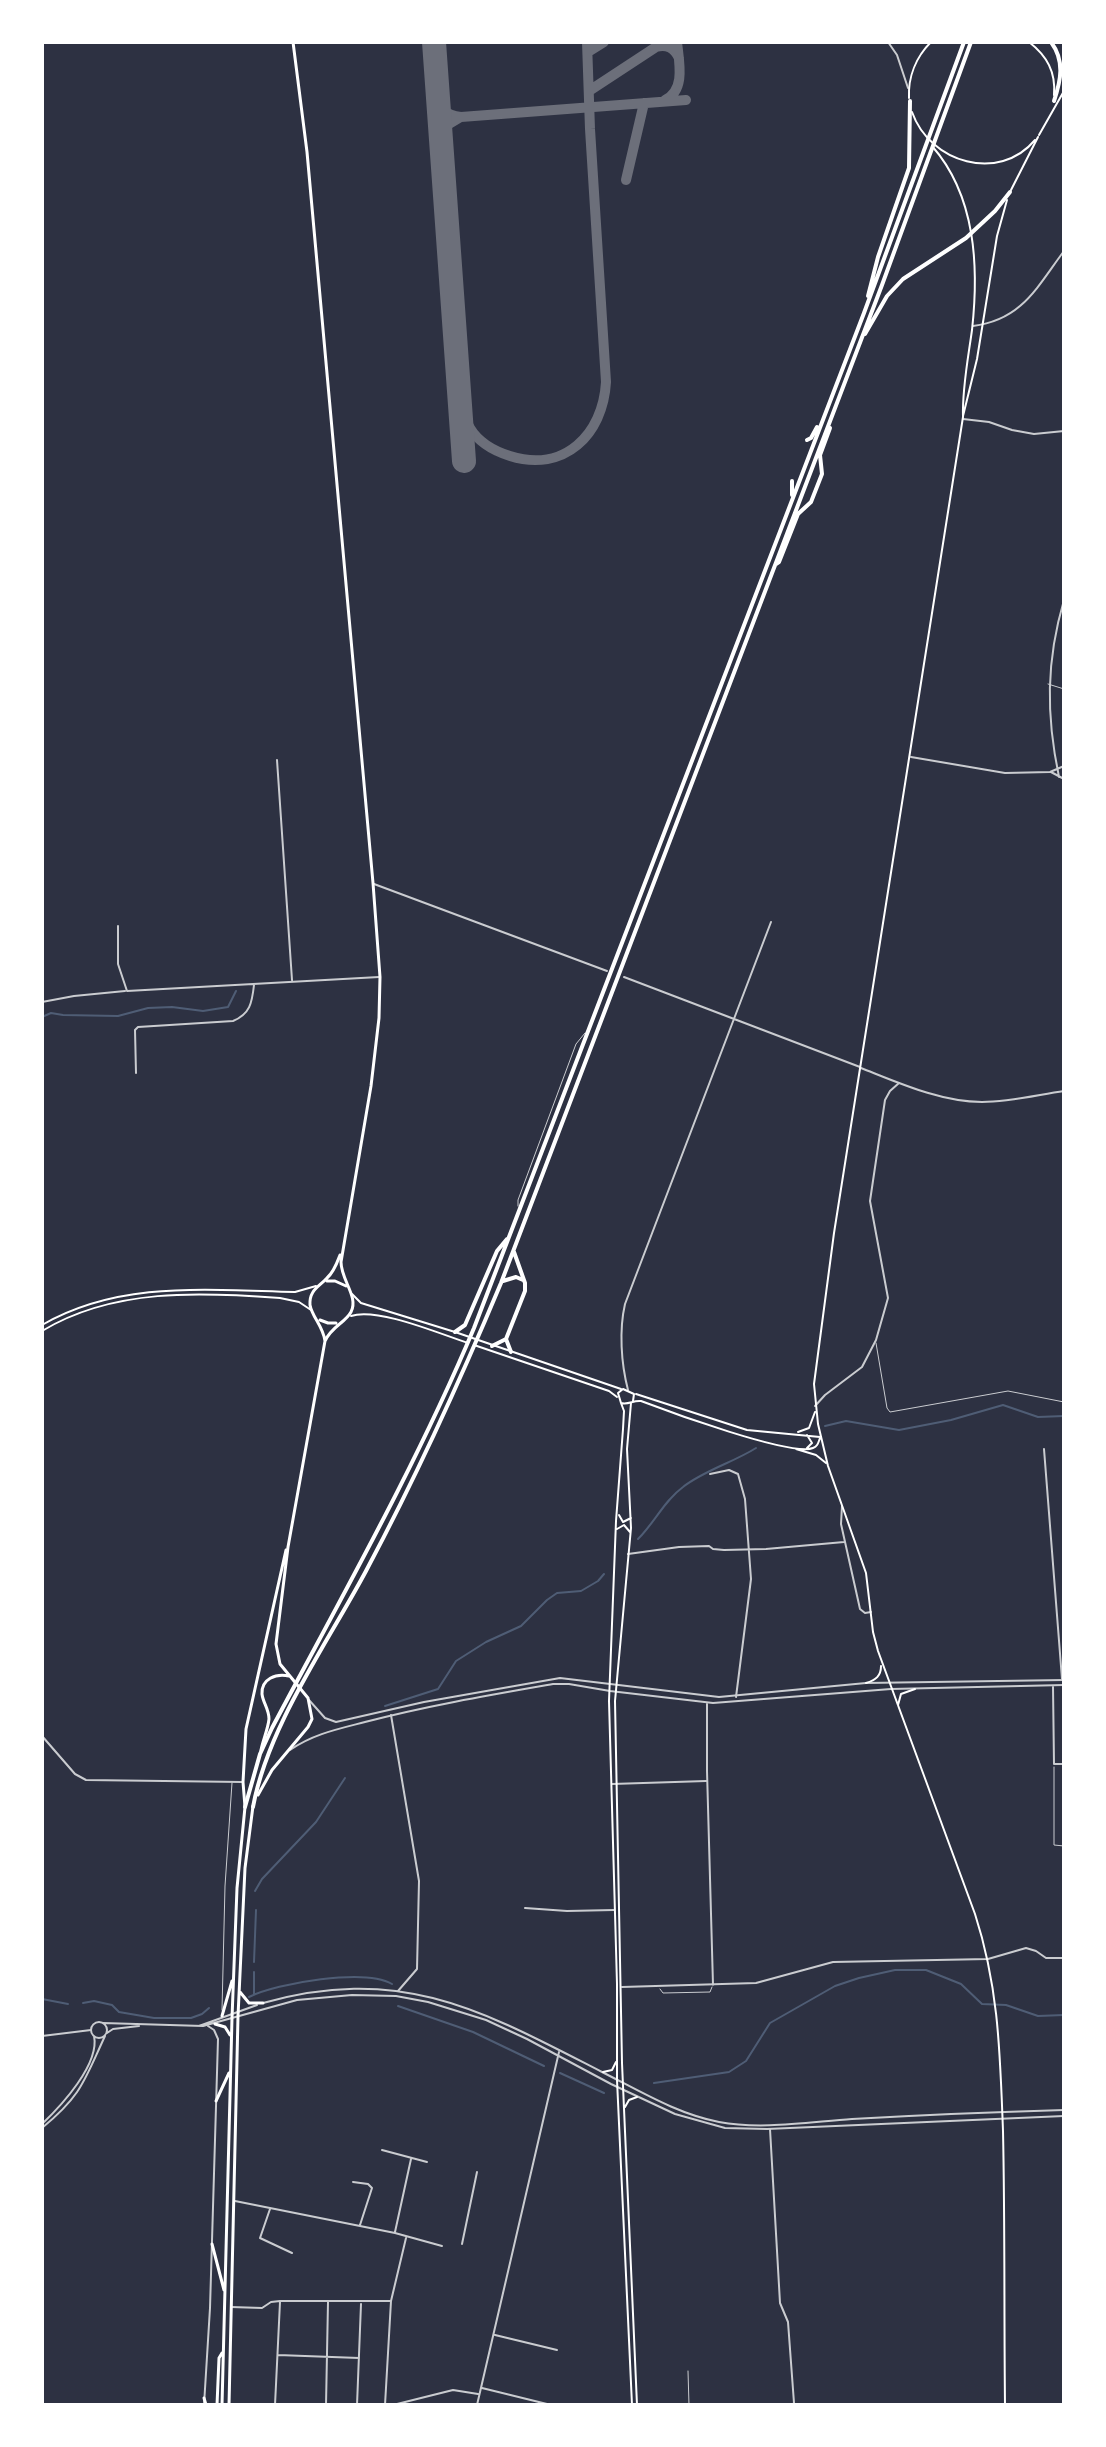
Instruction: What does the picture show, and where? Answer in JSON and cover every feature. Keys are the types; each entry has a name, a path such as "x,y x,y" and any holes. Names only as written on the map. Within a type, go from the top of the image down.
{"highway":[{"path":"245,1807 260,1754 391,1508 474,1328 864,313 964,42"},
{"path":"253,1807 268,1754 417,1471 501,1283 939,134 971,42"},
{"path":"1051,42 1061,70 1054,101"},
{"path":"864,313 878,257 909,168 910,101"},
{"path":"860,342 895,286 914,270 975,231 1010,192"},
{"path":"807,440 814,435 824,415"},
{"path":"774,565 779,562 798,514 811,502 821,477 820,455 832,416"},
{"path":"792,481 792,501"},
{"path":"455,1332 465,1325 497,1251 511,1234"},
{"path":"492,1346 506,1339 525,1291 514,1250"},
{"path":"501,1283 510,1277 523,1280"},
{"path":"506,1339 511,1352"}],"main road":[{"path":"293,42 307,152 380,977 376,1052 342,1251 342,1274 353,1306 346,1318"},
{"path":"931,42 916,63 910,101 924,136 956,179 969,222 975,278 972,326 962,418 814,1384 815,1408 828,1466 865,1568 874,1641 974,1909 996,2001 1002,2066 1005,2405"},
{"path":"1029,42 1049,63 1054,81 1050,116"},
{"path":"962,418 971,387 1002,213 1064,91"},
{"path":"924,136 956,158 986,165 1003,163 1020,155 1038,137"},
{"path":"42,1325 74,1309 110,1297 158,1290 295,1292 324,1282 342,1251"},
{"path":"324,1282 335,1281 361,1303 747,1430 821,1437"},
{"path":"312,1311 310,1300 317,1286"},
{"path":"200,1296 197,1293 202,1290"},
{"path":"42,1331 84,1310 159,1296 280,1298 299,1302 312,1311 325,1341"},
{"path":"229,2405 238,2016 245,1868 253,1807 265,1781 311,1723 312,1710 308,1698 280,1664 276,1644 288,1547 325,1341 331,1329 340,1322 361,1313 391,1318 609,1391 617,1397 624,1411 610,1691 615,1910 637,2405"},
{"path":"317,1318 328,1323 340,1322"},
{"path":"617,1397 621,1389"},
{"path":"632,2405 617,2087 616,1685 630,1537 627,1449 628,1411 633,1393"},
{"path":"621,1403 632,1402 791,1447 816,1455 828,1466"},
{"path":"790,1433 809,1428 815,1408"},
{"path":"806,1434 812,1443 806,1448"},
{"path":"791,1447 815,1447 821,1437"},
{"path":"617,1510 621,1520 627,1521 631,1517"},
{"path":"616,1532 624,1525 630,1537"},
{"path":"220,2405 219,2358 224,2349 231,2038 237,1888 245,1807 246,1729 288,1547"},
{"path":"866,1683 880,1675 880,1660"},
{"path":"260,1754 269,1720 262,1697 263,1687 275,1675 289,1676"},
{"path":"898,1706 901,1694 915,1689"},
{"path":"222,2016 234,1974"},
{"path":"240,1991 249,2003 263,2003"},
{"path":"215,2024 225,2027 231,2038"},
{"path":"603,2072 613,2069 617,2057"},
{"path":"216,2101 231,2069"},
{"path":"624,2108 629,2100 637,2097"},
{"path":"212,2244 225,2292"},
{"path":"204,2398 205,2405"}],"street":[{"path":"887,42 899,60 909,92"},
{"path":"972,326 1004,318 1016,311 1064,251"},
{"path":"962,418 1034,434 1064,431"},
{"path":"1059,777 1048,684 1064,600"},
{"path":"910,757 1005,773 1050,772 1064,766"},
{"path":"277,760 292,982"},
{"path":"1050,772 1064,779"},
{"path":"373,883 607,971"},
{"path":"628,1390 624,1376 621,1319 625,1304 771,922"},
{"path":"118,926 118,964 127,991"},
{"path":"42,1002 127,991 380,977"},
{"path":"624,977 899,1083 951,1099 980,1102 1064,1091"},
{"path":"136,1073 135,1030 138,1027 233,1021 249,1010 254,984"},
{"path":"815,1408 825,1395 862,1367 876,1340 888,1298 870,1201 885,1100 899,1083"},
{"path":"308,1698 325,1718 342,1722 424,1702 560,1678 705,1697 736,1697 866,1683 1063,1680 1044,1449"},
{"path":"710,1474 729,1470 738,1474 745,1499 751,1579 736,1697"},
{"path":"842,1505 844,1542 860,1609 865,1613 871,1612"},
{"path":"628,1554 679,1547 709,1546 719,1550 844,1542"},
{"path":"286,1753 311,1737 391,1715 553,1684 707,1703 891,1689 1064,1685"},
{"path":"1053,1686 1054,1764 1064,1764"},
{"path":"707,1703 713,1985"},
{"path":"391,1715 419,1881 417,1969 396,1996"},
{"path":"42,1736 75,1774 86,1780 243,1782"},
{"path":"612,1784 707,1781"},
{"path":"525,1908 615,1910"},
{"path":"619,1987 756,1983 833,1962 988,1959 1026,1948 1046,1958 1064,1958"},
{"path":"198,2026 239,2010 296,1994 352,1989 398,1990 477,2011 677,2109 702,2118 770,2126 1064,2116"},
{"path":"91,2030 96,2022 207,2026 297,2000 352,1995 396,1996 474,2015 637,2097 712,2126 734,2129 1003,2111 1064,2110"},
{"path":"42,2126 63,2111 81,2090 105,2035 107,2027 103,2023"},
{"path":"94,2036 100,2038 113,2029 146,2025"},
{"path":"204,2398 218,2039 214,2030 207,2026"},
{"path":"42,2036 91,2030"},
{"path":"42,2126 77,2086 94,2047 91,2030"},
{"path":"477,2405 559,2051"},
{"path":"770,2126 780,2303 788,2322 792,2405"},
{"path":"382,2150 427,2162"},
{"path":"395,2233 411,2159"},
{"path":"462,2244 477,2172"},
{"path":"353,2182 369,2185 372,2190 359,2226"},
{"path":"234,2201 395,2233 442,2246"},
{"path":"270,2208 260,2238 292,2253"},
{"path":"385,2405 391,2301 406,2237"},
{"path":"275,2405 280,2301"},
{"path":"231,2307 262,2308 280,2301 391,2301"},
{"path":"326,2405 328,2301"},
{"path":"357,2405 361,2302"},
{"path":"494,2335 557,2350"},
{"path":"277,2355 359,2358"},
{"path":"481,2388 551,2405"},
{"path":"393,2405 453,2390 479,2394"}],"lane":[{"path":"1048,684 1064,689"},
{"path":"876,1340 890,1412 1008,1391 1064,1402"},
{"path":"1054,1764 1054,1845 1064,1846"},
{"path":"222,2016 225,1886 232,1781"},
{"path":"660,1986 663,1993 682,1993 710,1992 713,1985"},
{"path":"688,2371 689,2405"}],"waterway":[{"path":"42,1017 51,1013 118,1016 148,1008 172,1007 203,1011 228,1007 236,991"},
{"path":"825,1426 846,1421 899,1430 951,1420 1003,1405 1038,1417 1064,1416"},
{"path":"638,1539 683,1487 756,1448"},
{"path":"385,1706 438,1689 456,1661 486,1642 521,1626 557,1593 581,1591 604,1574"},
{"path":"255,1891 262,1879 316,1822 345,1778"},
{"path":"254,1962 256,1910"},
{"path":"654,2083 729,2072 746,2061 770,2023 835,1986 895,1970 926,1970 961,1984 982,2004 1006,2005 1038,2016 1064,2015"},
{"path":"254,1972 254,1994"},
{"path":"249,1997 279,1987 342,1977 379,1979 392,1984"},
{"path":"42,1999 68,2004"},
{"path":"83,2003 94,2001 112,2005 119,2012 154,2018 191,2018 209,2008"},
{"path":"398,2006 473,2032 544,2066"},
{"path":"560,2073 604,2093"}],"taxiway":[{"path":"458,387 465,418 474,433 487,446 510,456 530,460 563,454 589,433 597,418 606,382 587,42"},
{"path":"588,52 604,42"},
{"path":"665,100 679,83 677,42"},
{"path":"589,91 656,47 670,48 679,58"},
{"path":"437,93 444,110 461,117 686,100"},
{"path":"626,180 644,103"},
{"path":"441,141 444,127 459,118"}],"runway":[{"path":"434,42 464,461"}]}
